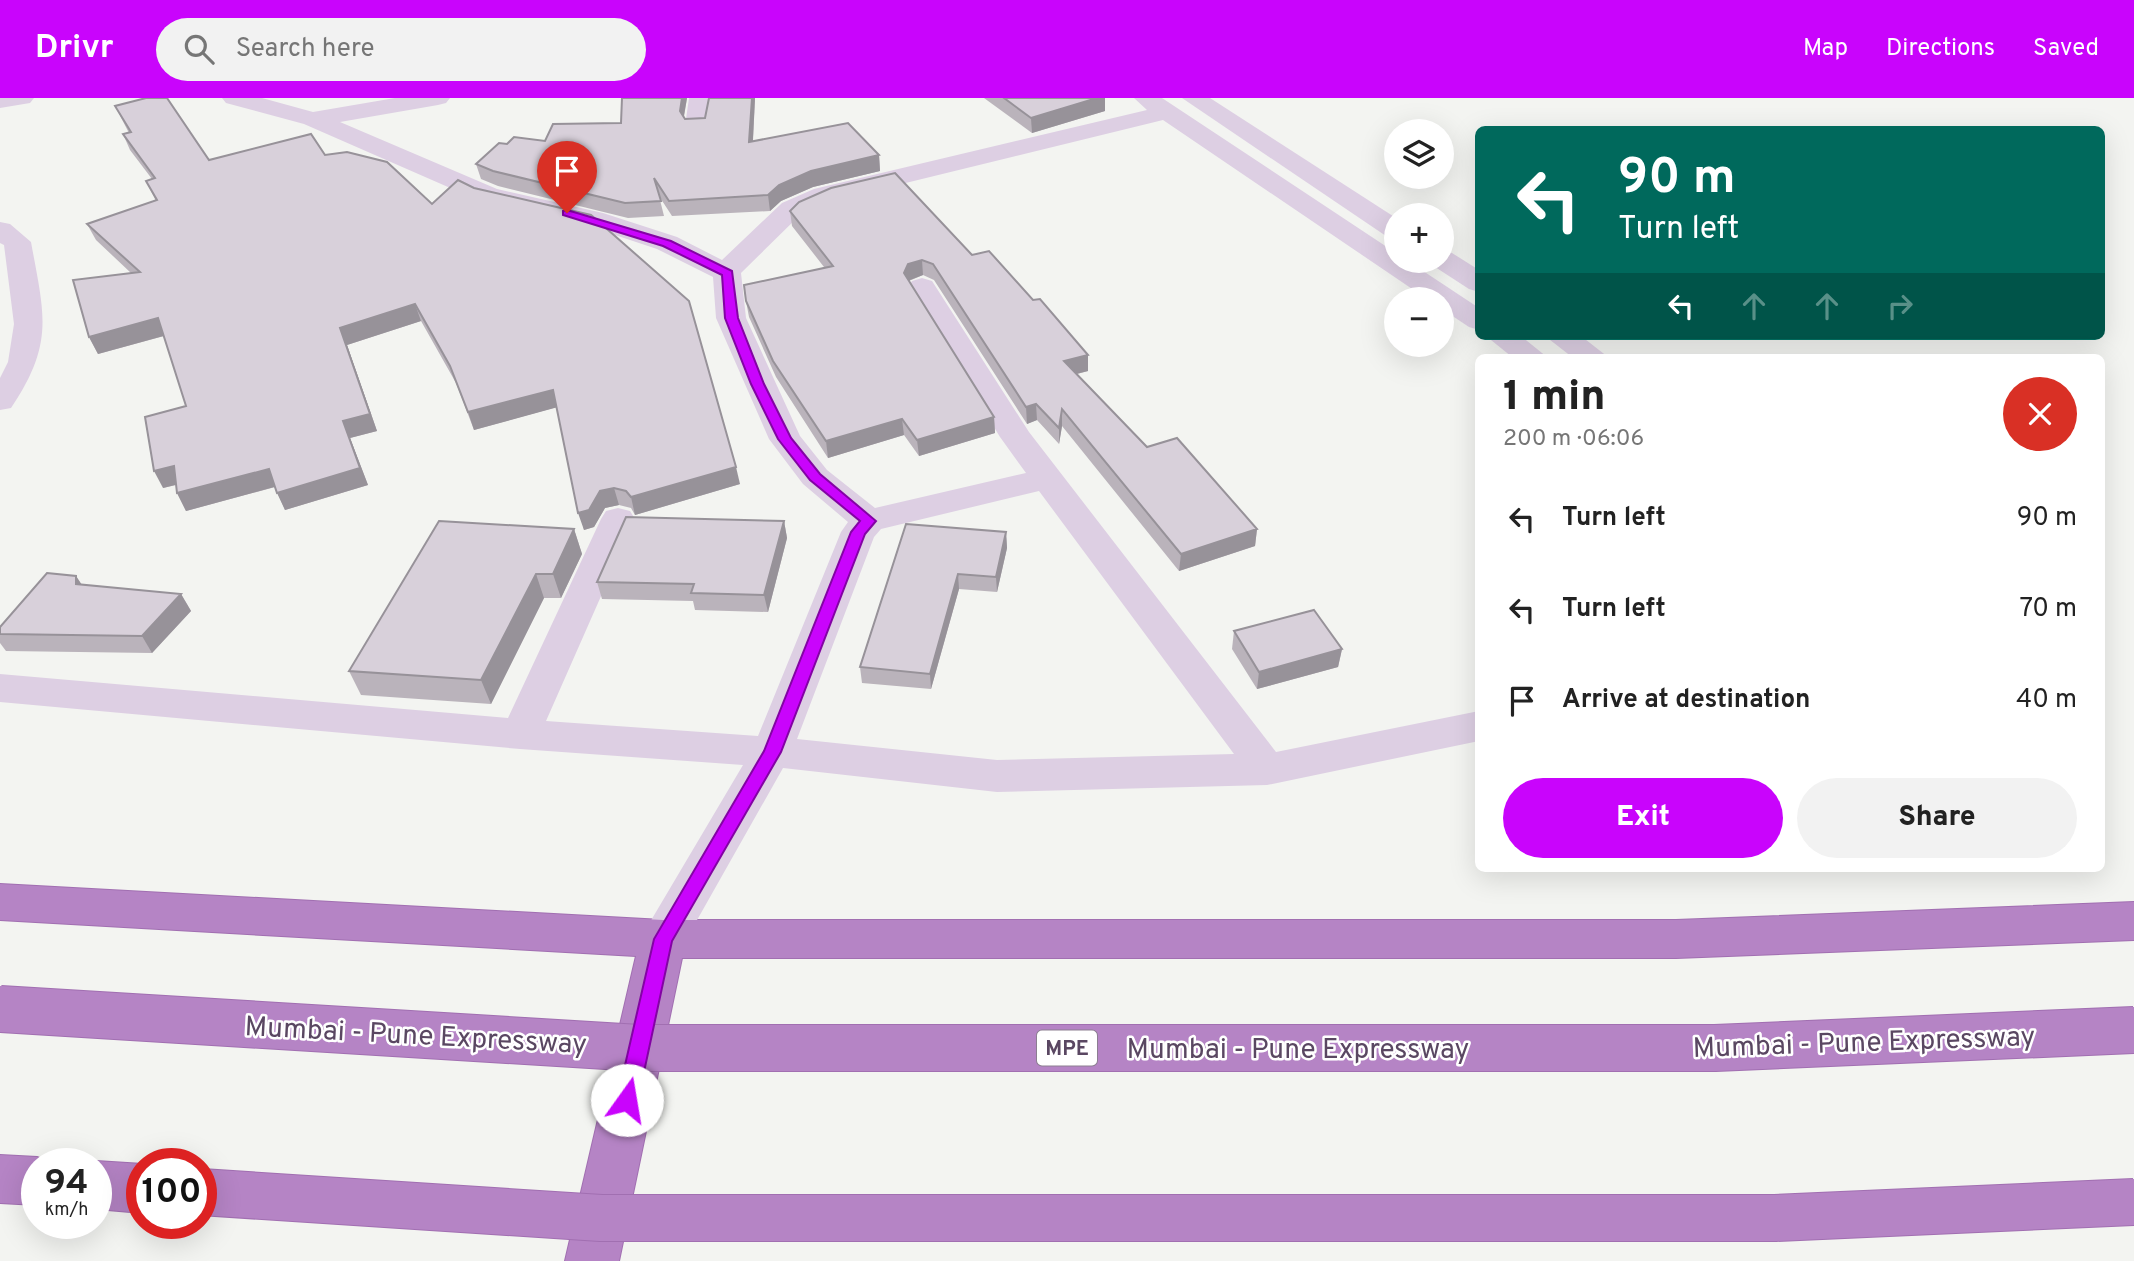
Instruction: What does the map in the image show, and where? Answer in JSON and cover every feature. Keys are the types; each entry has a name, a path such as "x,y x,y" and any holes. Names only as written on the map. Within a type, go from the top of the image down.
{"highway":[{"path":"0,902 663,939 1676,939 2134,921"},
{"path":"592,1261 663,939"},
{"name":"Mumbai - Pune Expressway","path":"0,1009 639,1048 1715,1048 2134,1030"},
{"path":"0,1179 21,1180"},
{"path":"217,1193 601,1218 1775,1219 2134,1202"}],"street":[{"path":"0,101 22,98"},
{"path":"234,98 313,119 489,195 593,219 667,243 727,273"},
{"path":"313,119 438,98"},
{"path":"697,126 701,98"},
{"path":"1194,98 1384,222"},
{"path":"869,521 815,477 785,439 758,384 732,318 727,273 739,257 791,209 823,195 1157,105 1475,318"},
{"path":"0,230 17,242 31,334 25,363 0,401"},
{"path":"1454,267 1475,280"},
{"path":"922,287 981,383 1046,479 1268,769"},
{"path":"1507,340 1528,354"},
{"path":"1566,340 1588,354"},
{"path":"663,939 772,752 858,532 869,521 1046,479"},
{"path":"520,734 618,519"},
{"path":"0,688 520,734 772,752 996,776 1268,769 1475,727"}],"building":[{"path":"146,98 167,98 209,160 311,134 325,155 347,152 387,162 432,204 458,180 474,188 591,215 689,301 736,467 631,497 626,491 614,488 600,491 589,510 578,513 553,390 468,412 450,366 415,304 340,328 370,414 343,421 360,468 277,493 269,469 177,493 174,466 154,471 145,417 186,406 158,318 89,337 73,280 140,272 87,224 157,200 146,181 155,178 123,134 131,132 115,106"},
{"path":"622,98 682,98 680,111 685,119 705,118 709,98 752,98 749,142 848,123 879,155 811,171 779,185 768,195 669,201 654,178 661,201 625,203 493,171 476,164 499,143 507,144 514,137 545,141 553,124 621,123"},
{"path":"1004,98 1097,98 1031,118"},
{"path":"895,173 972,255 989,251 1033,300 1040,299 1088,355 1064,361 1147,447 1177,438 1257,529 1181,554 1062,409 1059,428 1036,404 1026,407 933,264 922,260 908,264 904,273 994,417 917,440 902,419 826,441 773,361 746,301 744,285 833,266 790,211 799,202 831,188"},
{"path":"626,517 784,521 764,595 691,593 694,584 597,582"},
{"path":"439,521 574,529 553,574 536,574 481,680 349,671"},
{"path":"906,524 1006,532 996,577 958,574 930,674 860,667"},
{"path":"47,573 76,576 76,584 181,594 142,636 0,634 0,627"},
{"path":"1314,610 1342,649 1259,672 1234,631"}],"route":[{"path":"567,213 667,243 727,273 732,318 758,384 785,439 815,477 869,521 858,532 772,752 663,939 627,1100"}]}
